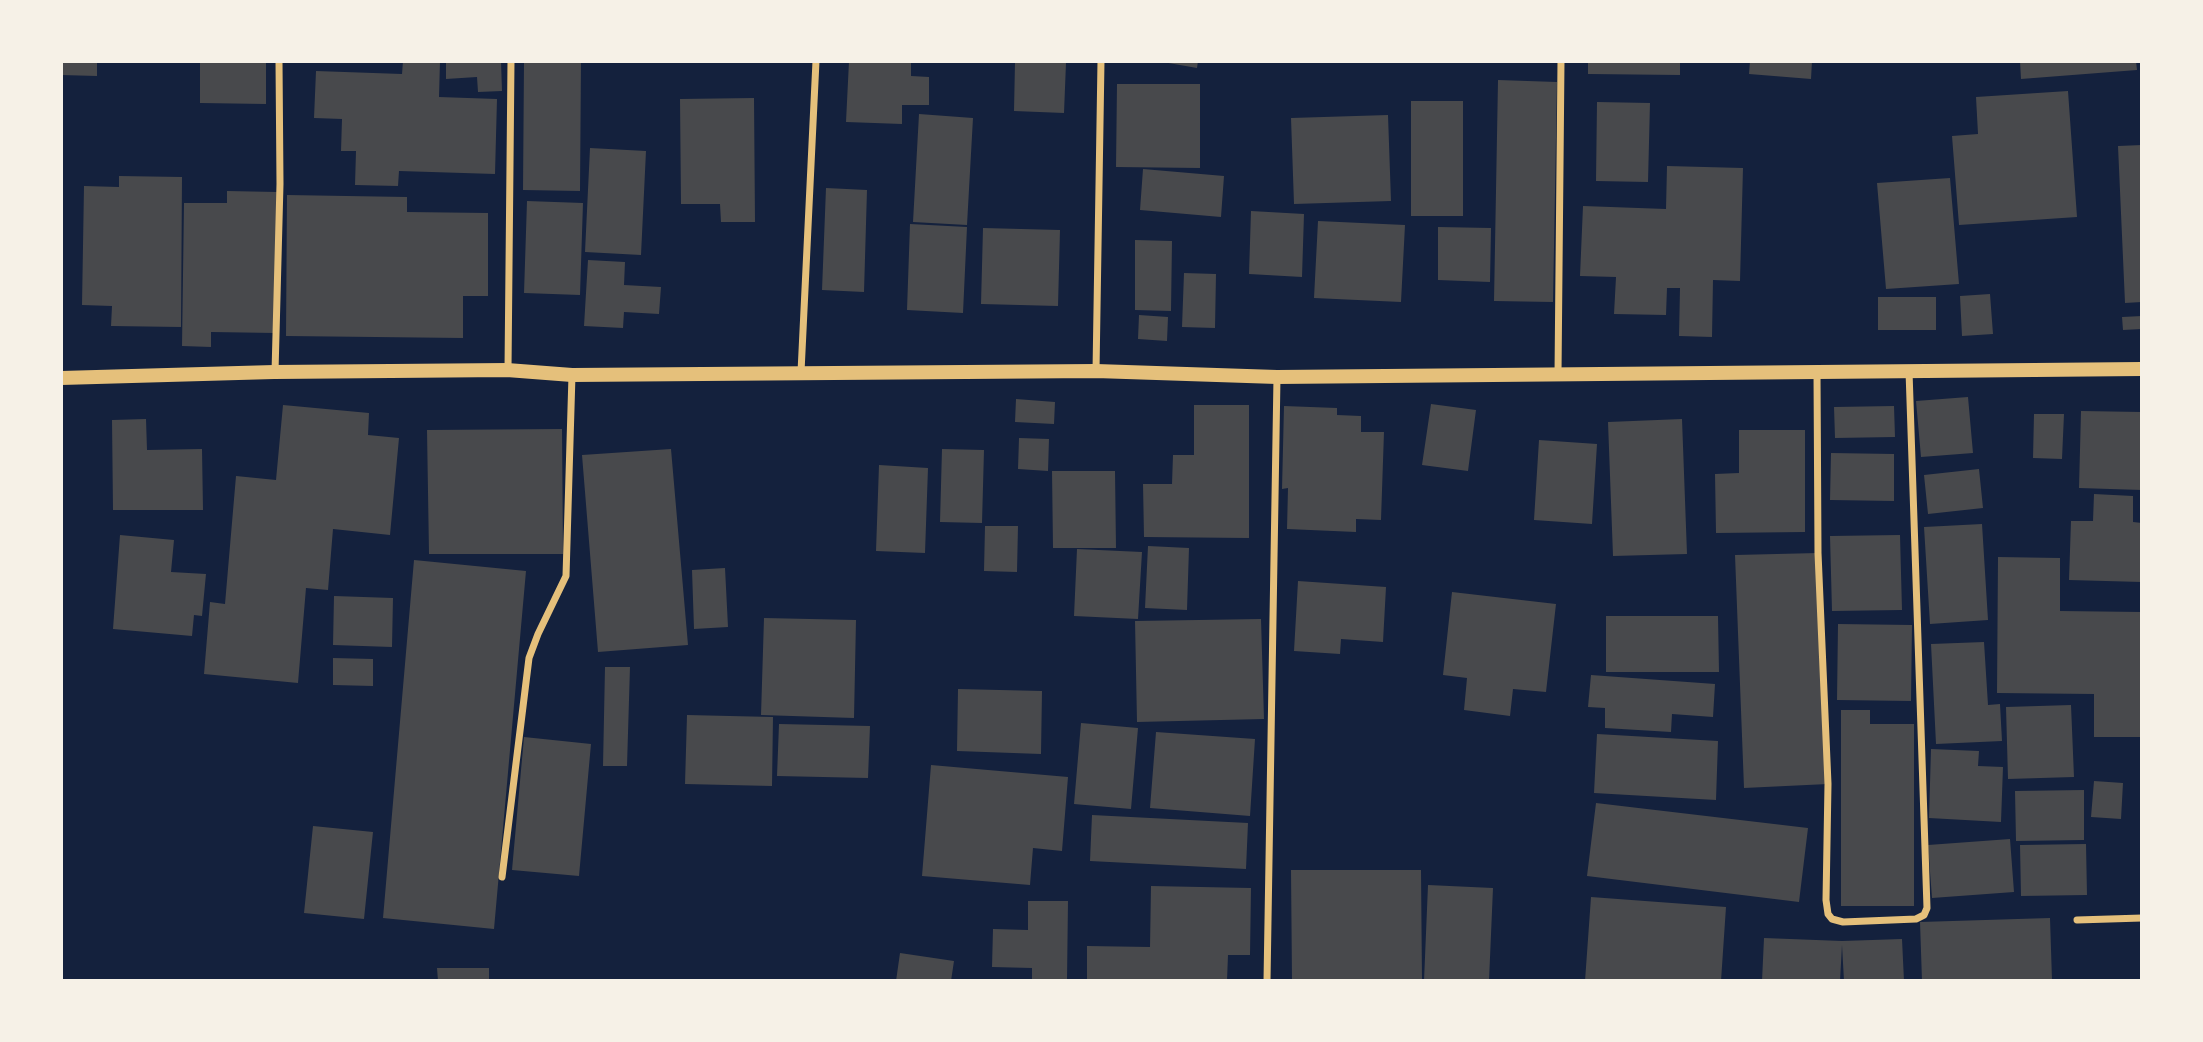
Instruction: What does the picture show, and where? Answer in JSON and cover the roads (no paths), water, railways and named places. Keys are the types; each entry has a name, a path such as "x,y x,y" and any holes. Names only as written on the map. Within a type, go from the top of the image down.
{"main road":[{"path":"61,378 275,372 508,370 572,375 1097,371 1277,377 2142,369"}],"street":[{"path":"275,372 280,184 279,61"},
{"path":"508,370 511,61"},
{"path":"801,372 816,61"},
{"path":"1097,371 1101,61"},
{"path":"1558,373 1561,61"},
{"path":"1817,373 1818,553 1828,785 1826,900 1832,919 1843,922 1916,919 1924,915 1927,908 1909,372"},
{"path":"502,877 529,658 551,603 566,576 572,375"},
{"path":"1267,981 1277,377"},
{"path":"2077,920 2142,918"}]}
